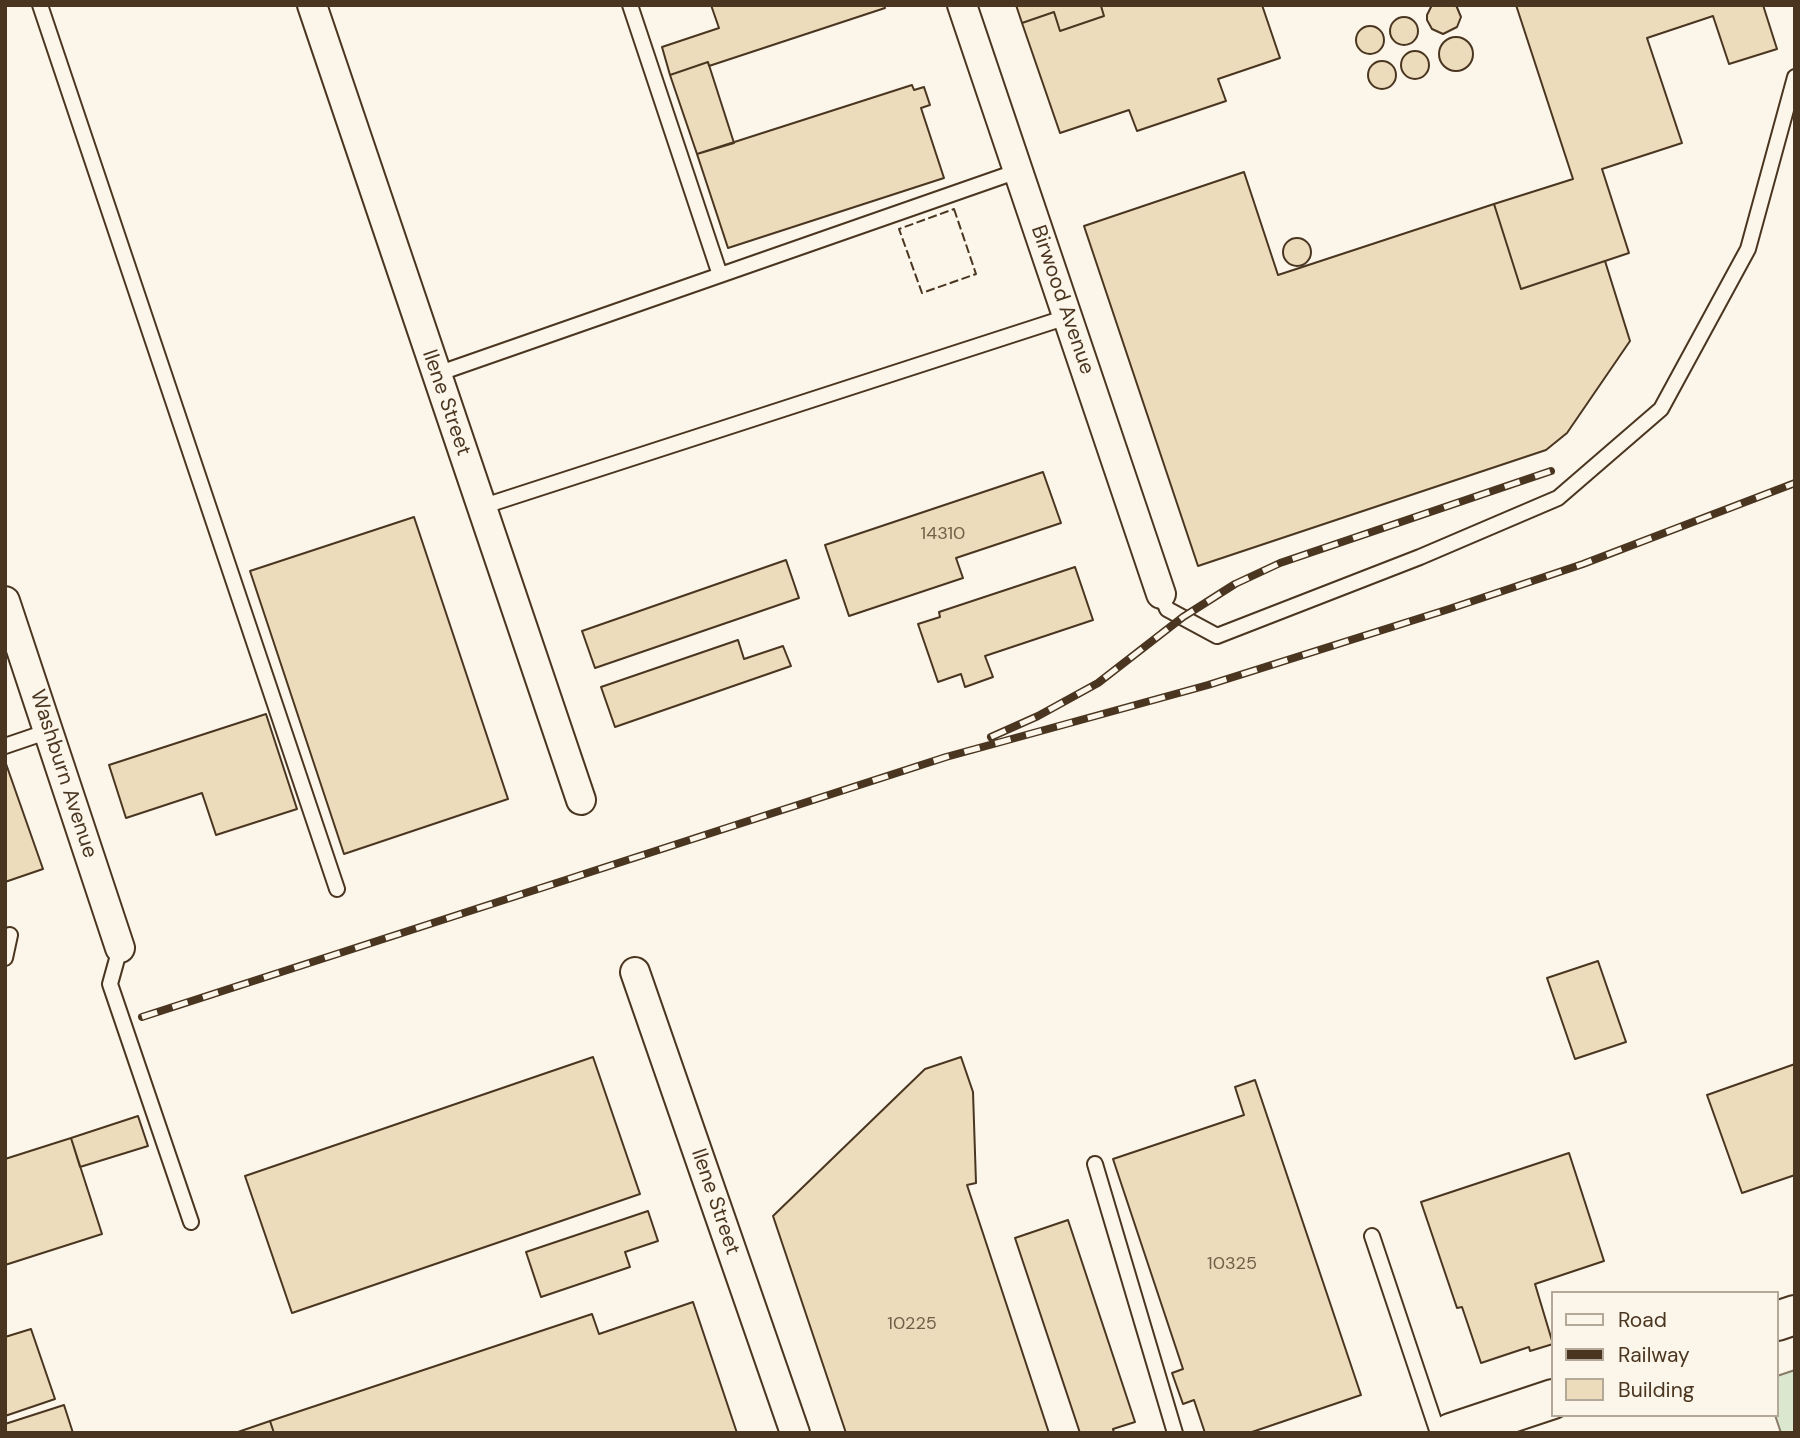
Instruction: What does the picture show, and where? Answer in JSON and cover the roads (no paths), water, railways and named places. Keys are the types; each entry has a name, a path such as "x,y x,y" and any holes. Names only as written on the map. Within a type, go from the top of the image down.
{"street":[{"name":"Ilene Street","path":"312,5 581,800"},
{"name":"Birwood Avenue","path":"962,5 1161,594"},
{"name":"Washburn Avenue","path":"5,601 120,948"},
{"name":"Ilene Street","path":"635,972 795,1433"},
{"path":"1451,1433 1520,1422 1552,1400"}],"lane":[{"path":"40,5 337,889"},
{"path":"631,5 720,275"},
{"path":"1161,594 1167,609 1217,636 1420,557 1558,498 1661,409 1748,249 1795,77"},
{"path":"437,374 1018,171"},
{"path":"481,507 1067,317"},
{"path":"5,746 49,731"},
{"path":"5,958 10,935"},
{"path":"120,948 110,984 191,1222"},
{"path":"1095,1164 1175,1433"},
{"path":"1372,1236 1438,1433"}],"railway":[{"path":"991,737 1038,716 1098,683 1183,617 1235,584 1280,563 1551,471"},
{"path":"142,1017 946,757 1208,685 1449,609 1583,564 1795,483"}]}
